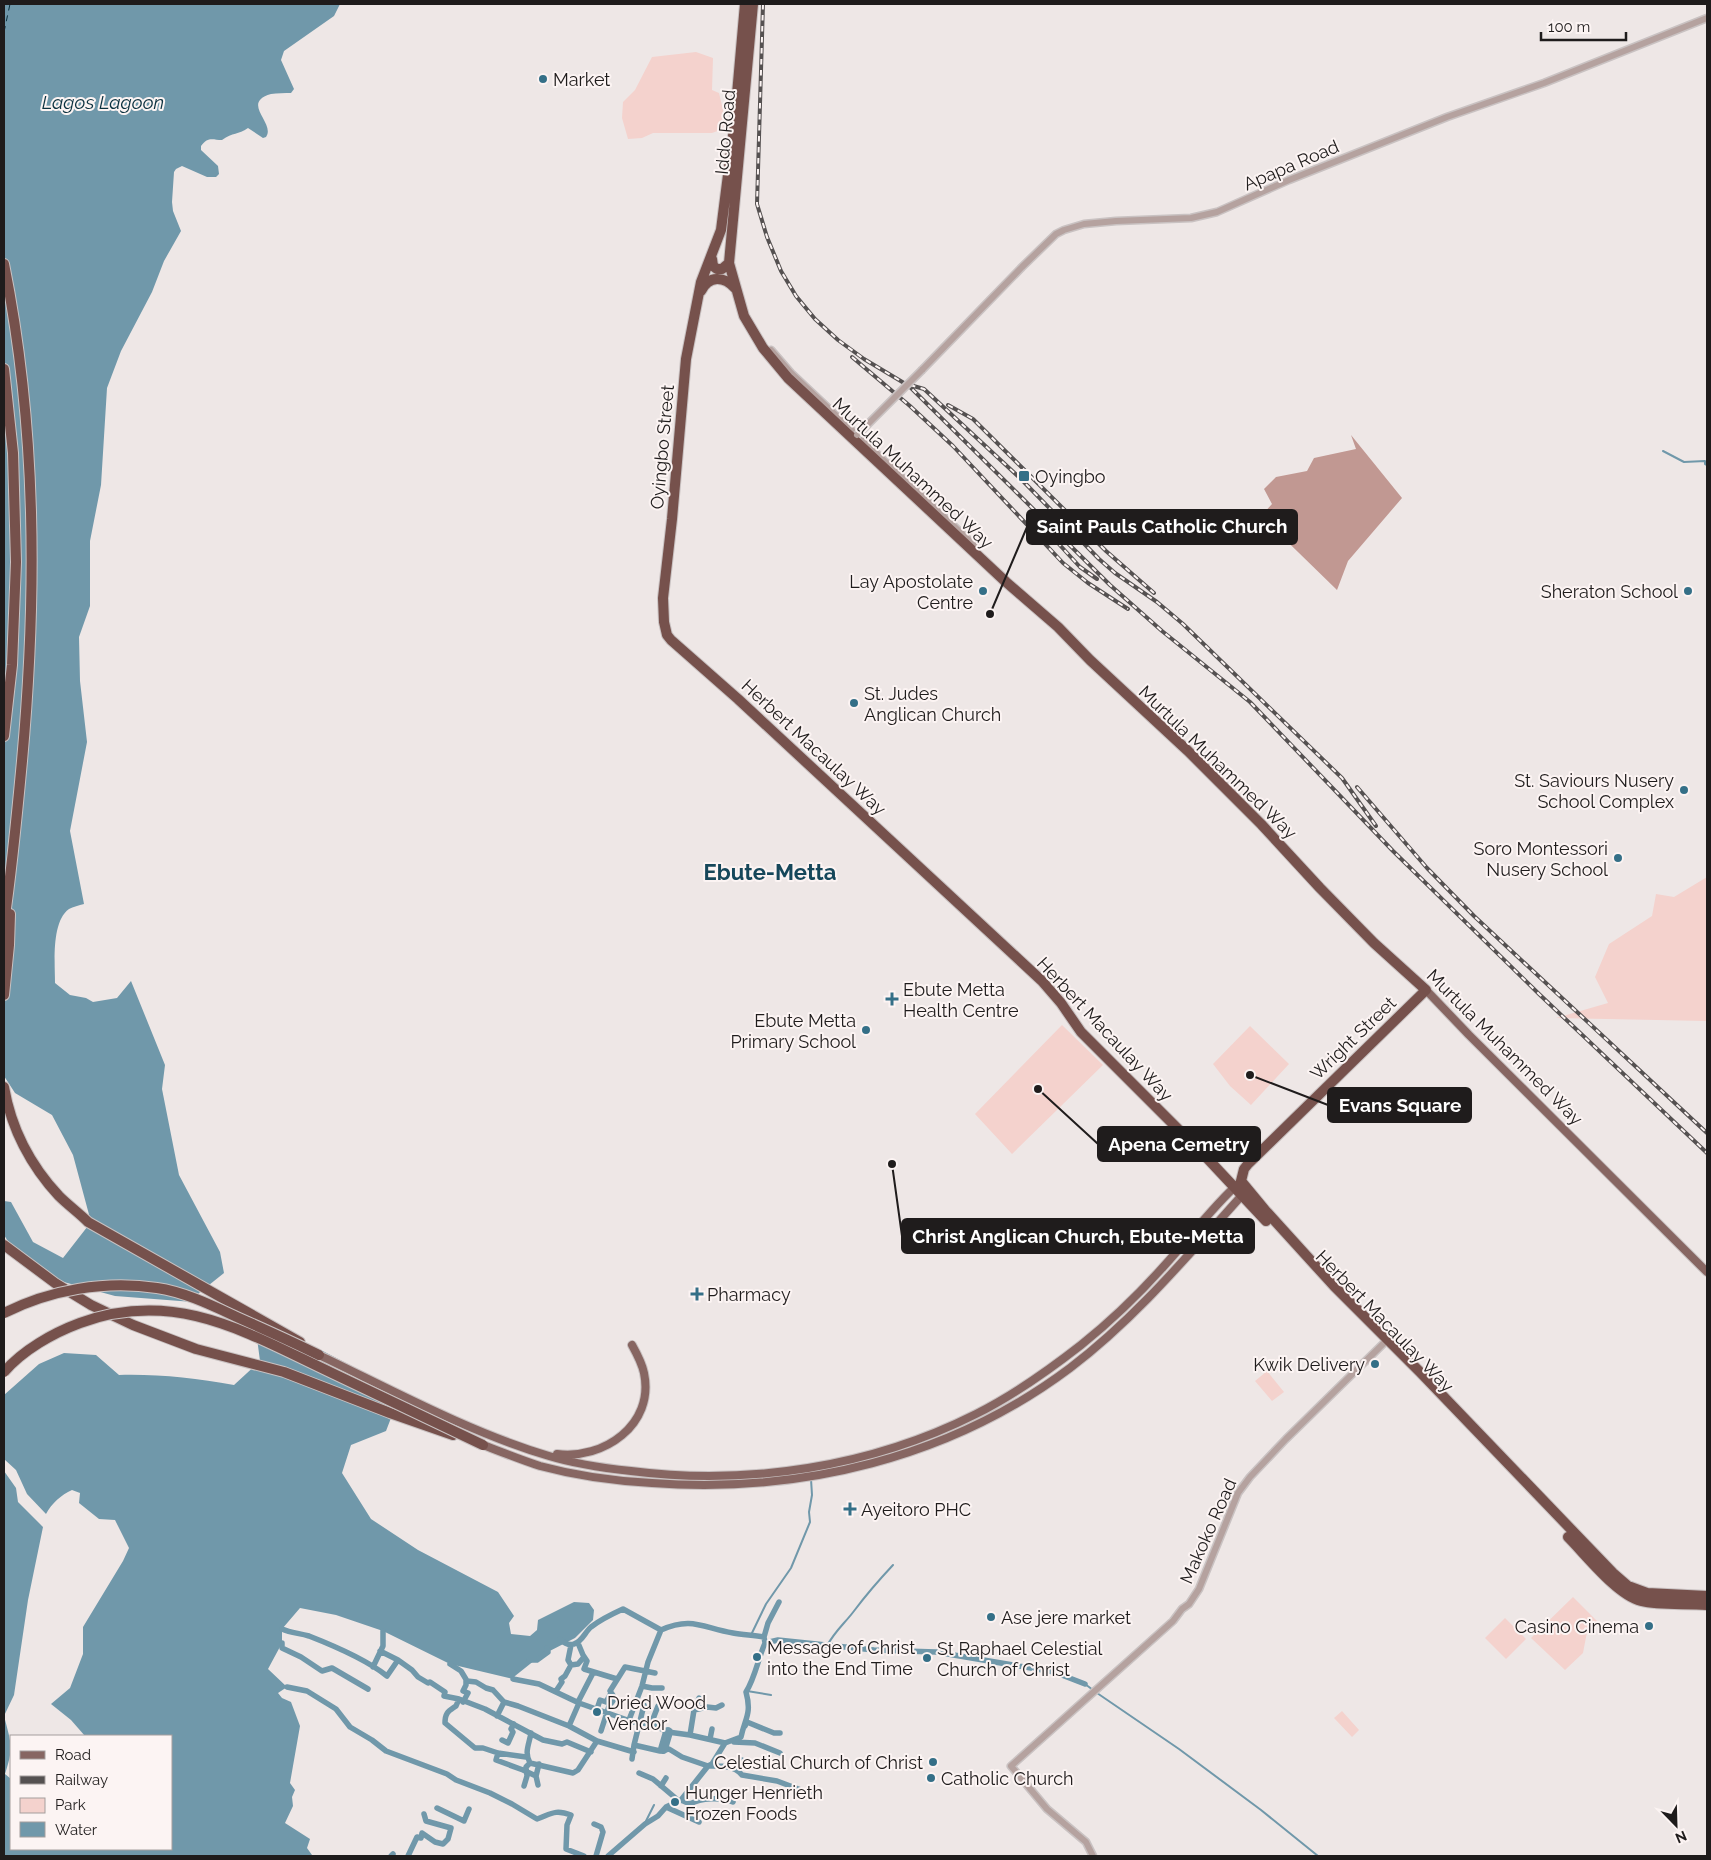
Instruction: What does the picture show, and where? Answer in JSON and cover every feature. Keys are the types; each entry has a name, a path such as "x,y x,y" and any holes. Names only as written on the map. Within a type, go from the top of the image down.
{"highway":[{"name":"Iddo Road","path":"712,259 721,230 725,205 745,4"},
{"name":"Iddo Road","path":"729,264 753,4"},
{"path":"712,259 713,266 717,270 729,264"},
{"name":"Oyingbo Street","path":"670,640 664,622 663,598 686,359 701,282 712,259"},
{"path":"4,264 19,356 32,512 28,694 10,883 4,922"},
{"name":"Murtula Muhammed Way","path":"729,264 744,316 751,330 778,367 1006,582 1058,627 1090,660 1188,751 1374,943 1426,990"},
{"path":"698,295 707,282 716,278 726,280 736,288"},
{"path":"4,369 13,454 16,562 12,665 4,736"},
{"name":"Herbert Macaulay Way","path":"670,640 738,699 1042,981 1061,1003 1081,1032 1240,1188 1384,1343 1617,1587 1627,1595 1647,1602 1707,1605"},
{"path":"4,995 9,945 10,883"},
{"name":"Wright Street","path":"1240,1188 1244,1169 1248,1164 1426,990"},
{"path":"4,1087 10,1114 32,1161 59,1197 88,1222 284,1332 319,1355"},
{"name":"Herbert Macaulay Way","path":"1240,1188 1255,1199 1334,1286 1420,1372 1613,1573 1628,1586 1647,1593 1707,1596"},
{"path":"4,1245 55,1283 91,1305 133,1325 174,1341 284,1372 390,1414 483,1445"},
{"path":"4,1313 52,1295 92,1286 127,1285 158,1288 207,1303 319,1355"},
{"path":"4,1372 35,1346 65,1329 100,1316 137,1310 177,1312 209,1319 255,1336 483,1445"}],"main road":[{"name":"Murtula Muhammed Way","path":"1426,990 1707,1272"},
{"path":"319,1355 413,1400 515,1445 576,1463 668,1476 713,1477 784,1472 835,1463 918,1439 946,1428 978,1413 1034,1379 1081,1345 1120,1311 1240,1188"},
{"path":"483,1445 564,1472 642,1483 697,1485 786,1481 837,1472 877,1462 942,1440 1020,1401 1091,1351 1132,1315 1240,1188"},
{"path":"531,1451 583,1455 604,1448 623,1435 637,1418 644,1395 645,1375 632,1345"}],"street":[{"name":"Apapa Road","path":"857,435 1027,262 1056,234 1064,230 1084,224 1130,220 1158,221 1166,218 1191,218 1217,212 1289,180 1447,117 1544,83 1707,18"},
{"path":"736,288 748,317 769,348 791,372 932,504 998,569 1006,582"},
{"name":"Makoko Road","path":"1093,1856 1086,1842 1047,1809 1012,1766 1173,1621 1194,1599 1228,1522 1238,1493 1250,1477 1384,1343"}],"green space":[{"path":"696,52 713,58 712,90 719,93 724,114 723,129 712,133 653,133 642,138 628,139 622,118 623,102 635,90 652,57"},
{"path":"1707,877 1707,1021 1556,1018 1608,1003 1595,977 1609,944 1652,916 1656,894 1674,897"},
{"path":"1062,1025 1103,1065 1012,1154 975,1114"},
{"path":"1250,1026 1289,1064 1251,1105 1230,1086 1213,1064"},
{"path":"1267,1371 1284,1392 1272,1401 1255,1381"},
{"path":"1573,1597 1597,1621 1587,1632 1583,1653 1565,1670 1531,1638"},
{"path":"1505,1618 1526,1639 1506,1659 1485,1638"},
{"path":"1342,1711 1359,1730 1352,1737 1334,1718"}],"shaded area":[{"path":"1351,435 1402,498 1348,561 1337,590 1261,516 1272,504 1264,489 1276,477 1307,471 1314,458 1356,449"}],"water":[{"name":"Lagos Lagoon","path":"4,4 340,4 334,16 284,51 281,60 294,89 291,93 271,94 262,98 259,103 258,108 267,126 268,132 266,137 263,138 248,128 222,140 211,139 206,141 201,146 201,150 218,166 219,174 216,177 207,177 182,166 174,172 173,211 181,231 164,261 152,292 121,351 107,388 101,485 90,541 90,606 79,637 80,681 87,742 70,831 84,904 69,909 59,923 55,943 55,983 70,995 86,998 93,1002 117,998 131,981 165,1065 162,1089 179,1175 220,1252 224,1273 199,1293 193,1302 115,1296 49,1278 11,1246 4,1235 4,1201 11,1202 33,1242 63,1258 91,1222 73,1155 52,1115 15,1093 4,1076"},
{"path":"255,1323 264,1323 319,1349 401,1392 386,1431 351,1445 342,1473 371,1519 418,1550 498,1592 514,1616 509,1623 511,1634 530,1636 537,1630 538,1620 574,1602 589,1603 594,1610 593,1620 575,1638 540,1656 513,1679 450,1664 383,1631 336,1615 300,1608 282,1629 282,1643 268,1669 287,1687 278,1693 282,1698 291,1702 300,1726 290,1783 295,1790 292,1797 293,1806 285,1823 310,1839 307,1848 312,1855 4,1856 4,1716 10,1745 10,1757 5,1774 10,1778 10,1850 172,1850 172,1735 84,1735 71,1720 51,1704 70,1688 83,1654 83,1627 129,1548 115,1520 99,1519 79,1503 80,1493 72,1490 64,1494 46,1514 27,1494 16,1470 4,1459 4,1395 39,1364 64,1353 96,1355 119,1375 177,1377 234,1385 260,1361"},
{"path":"4,1471 16,1488 18,1502 43,1527 28,1600 14,1695 4,1716"}],"waterway":[{"path":"1663,451 1684,462 1705,461 1707,465"},
{"path":"751,1635 766,1604 791,1568 810,1522 811,1479"},
{"path":"827,1646 836,1632 893,1565"},
{"path":"764,1637 768,1623 779,1602"},
{"path":"560,1639 572,1645 577,1643 595,1624 623,1609 661,1630 689,1623 733,1633 764,1637 765,1643 778,1640 874,1650 936,1652 1054,1672 1085,1684"},
{"path":"282,1629 309,1636 339,1648 370,1664 387,1676 398,1660"},
{"path":"629,1720 642,1686 648,1662 661,1630"},
{"path":"373,1667 383,1646 383,1631"},
{"path":"282,1643 282,1648 301,1657 322,1671 332,1668 368,1689"},
{"path":"578,1643 587,1661 584,1669 617,1679"},
{"path":"608,1856 645,1824 658,1816 666,1807 681,1800 708,1766 712,1764 725,1743 741,1737 748,1711 746,1692 752,1681 765,1643"},
{"path":"556,1691 562,1682 561,1679 565,1676 571,1665 568,1660 571,1645"},
{"path":"529,1660 537,1660 548,1652 547,1648"},
{"path":"380,1651 398,1660 418,1677 445,1692 444,1696 459,1699 485,1709 543,1740 562,1744 567,1742 591,1752"},
{"path":"571,1665 578,1664 584,1657"},
{"path":"450,1664 461,1671 467,1681 476,1682 493,1690 504,1702 569,1726 597,1741 634,1752"},
{"path":"601,1731 609,1706 615,1698 610,1691 625,1667 655,1673"},
{"path":"578,1702 593,1673"},
{"path":"513,1679 539,1684 579,1703 633,1722 651,1724 668,1732 725,1743"},
{"path":"463,1702 468,1693 463,1691 466,1680"},
{"path":"1085,1684 1093,1690"},
{"path":"642,1686 662,1688"},
{"path":"287,1687 307,1691 336,1709 350,1727 386,1751 447,1774 456,1780 490,1793 537,1819 557,1812 571,1815 567,1825 566,1849 584,1856"},
{"path":"747,1691 771,1695"},
{"path":"597,1709 600,1700 606,1702 611,1693"},
{"path":"1097,1693 1179,1749 1261,1810 1318,1856"},
{"path":"694,1710 699,1698"},
{"path":"459,1699 456,1706 447,1714 445,1723 475,1748 526,1757"},
{"path":"497,1716 504,1702"},
{"path":"634,1745 644,1705 635,1702"},
{"path":"569,1726 579,1703"},
{"path":"690,1735 694,1710 707,1707 716,1708 722,1705"},
{"path":"651,1724 658,1706"},
{"path":"745,1726 747,1722 774,1733 780,1733"},
{"path":"502,1740 508,1743 514,1724"},
{"path":"710,1739 712,1729"},
{"path":"663,1749 668,1732"},
{"path":"524,1786 527,1776 526,1767 530,1763 527,1752 531,1733"},
{"path":"530,1763 573,1773 578,1770 597,1741"},
{"path":"734,1742 755,1743 780,1753"},
{"path":"632,1759 634,1745 660,1751 669,1749 682,1757 708,1766"},
{"path":"498,1753 496,1760 536,1776"},
{"path":"738,1770 742,1760"},
{"path":"538,1785 536,1776 539,1764"},
{"path":"708,1766 722,1766 735,1769 742,1775 777,1781 809,1793"},
{"path":"639,1773 653,1779 679,1801"},
{"path":"661,1786 666,1778"},
{"path":"681,1800 690,1804 700,1800 711,1799 723,1799 733,1802"},
{"path":"644,1825 654,1805"},
{"path":"666,1807 699,1822"},
{"path":"437,1808 464,1821 469,1809"},
{"path":"408,1856 417,1837 421,1838 422,1833 435,1842 443,1844 448,1839 451,1828 426,1821 424,1814"},
{"path":"594,1824 601,1827 603,1832 596,1856"}],"ferry route":[{"path":"4,32 10,4"}],"railway":[{"path":"763,4 757,204 767,237 781,271 796,296 815,319 838,340 864,359 909,386 1110,585 1162,631 1250,702 1393,851 1539,994 1707,1153"},
{"path":"852,357 910,406 953,446 1063,563 1088,583 1128,609"},
{"path":"910,385 924,389 1021,479 1099,559 1183,624 1342,778 1376,826"},
{"path":"948,405 973,419 1106,551 1154,593"},
{"path":"1057,542 1080,567 1097,579"},
{"path":"1357,787 1427,868 1474,916 1707,1133"}],"place":[{"name":"Market","path":"543,79"},
{"name":"Oyingbo","path":"1024,476"},
{"name":"Lay Apostolate Centre","path":"983,591"},
{"name":"Sheraton School","path":"1688,591"},
{"name":"Saint Pauls Catholic Church","path":"990,614"},
{"name":"St. Judes Anglican Church","path":"854,703"},
{"name":"St. Saviours Nusery School Complex","path":"1684,790"},
{"name":"Soro Montessori Nusery School","path":"1618,858"},
{"name":"Ebute Metta Health Centre","path":"892,999"},
{"name":"Ebute Metta Primary School","path":"866,1030"},
{"name":"Evans Square","path":"1250,1075"},
{"name":"Apena Cemetry","path":"1038,1089"},
{"name":"Christ Anglican Church, Ebute-Metta","path":"892,1164"},
{"name":"Pharmacy","path":"697,1294"},
{"name":"Kwik Delivery","path":"1375,1364"},
{"name":"Ayeitoro PHC","path":"850,1509"},
{"name":"Ase jere market","path":"991,1617"},
{"name":"Casino Cinema","path":"1649,1626"},
{"name":"Message of Christ into the End Time","path":"757,1657"},
{"name":"St Raphael Celestial Church of Christ","path":"927,1658"},
{"name":"Dried Wood Vendor","path":"597,1712"},
{"name":"Celestial Church of Christ","path":"933,1762"},
{"name":"Catholic Church","path":"931,1778"},
{"name":"Hunger Henrieth Frozen Foods","path":"675,1802"}],"district":[{"name":"Ebute-Metta","path":"770,872"}]}
